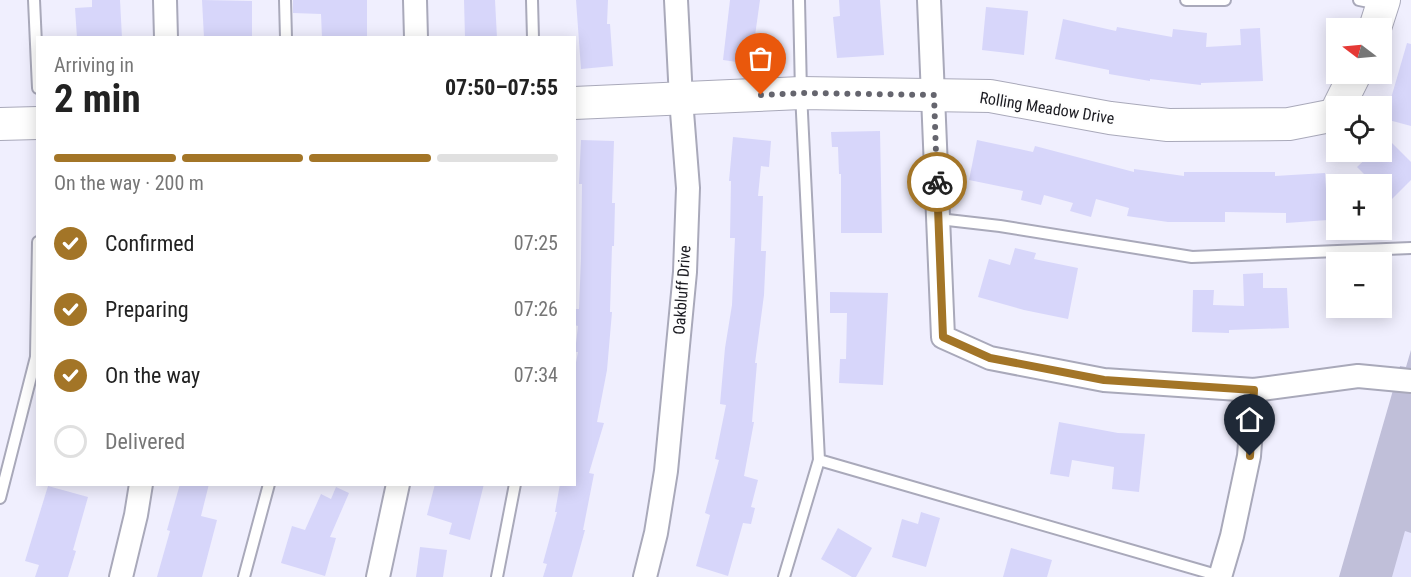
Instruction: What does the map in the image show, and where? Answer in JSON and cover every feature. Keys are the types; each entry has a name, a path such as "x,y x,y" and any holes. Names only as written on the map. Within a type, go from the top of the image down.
{"street":[{"path":"165,0 166,36"},
{"path":"415,0 416,36"},
{"name":"Oakbluff Drive","path":"645,577 656,533 666,471 685,272 688,188 676,0"},
{"path":"929,0 943,337 990,358 1104,380 1254,390 1358,376 1411,381"},
{"name":"Rolling Meadow Drive","path":"576,103 801,93 990,96 1110,118 1168,125 1289,124 1326,117"},
{"path":"0,124 36,123"},
{"path":"1220,576 1250,456 1254,390"},
{"path":"121,577 141,486"},
{"path":"378,577 398,486"}],"lane":[{"path":"34,0 36,44"},
{"path":"285,0 286,36"},
{"path":"532,0 533,36"},
{"path":"784,577 819,460 801,93 799,0"},
{"path":"1186,0 1225,0"},
{"path":"939,219 1000,226 1192,257 1411,248"},
{"path":"0,498 36,357"},
{"path":"819,460 1220,576"},
{"path":"244,577 268,486"},
{"path":"497,577 515,486"}],"shaded area":[{"path":"1411,350 1411,533 1405,531 1392,577 1339,577 1400,366 1406,367"},
{"path":"1411,443 1411,577 1373,577"}],"building":[{"path":"92,0 120,0 122,36 77,36 75,8 92,7"},
{"path":"202,0 252,1 252,36 204,36"},
{"path":"293,0 367,0 367,36 322,36 321,14 293,13"},
{"path":"464,0 495,0 497,36 465,36"},
{"path":"576,0 608,0 607,24 610,24 613,66 581,69"},
{"path":"730,0 760,0 751,64 723,60"},
{"path":"839,0 880,0 884,55 837,58 833,17 840,16"},
{"path":"986,7 1028,11 1024,55 982,50"},
{"path":"1063,19 1116,31 1117,27 1172,37 1173,29 1207,33 1206,47 1241,45 1240,29 1260,28 1263,81 1201,83 1201,85 1150,79 1150,81 1109,74 1109,70 1055,59"},
{"path":"1407,43 1411,44 1411,126 1392,121 1392,96"},
{"path":"880,131 882,233 841,233 841,174 839,174 838,147 832,147 831,132"},
{"path":"733,137 771,141 769,167 761,166 758,196 763,196 761,251 766,251 764,295 755,363 757,363 752,422 754,422 744,476 758,480 751,507 755,508 751,524 743,523 728,576 696,566 710,515 705,513 719,460 715,459 726,405 720,404 732,305 735,238 730,238 731,181 729,181"},
{"path":"581,140 614,141 612,203 615,203 614,246 612,246 610,312 612,312 607,370 597,422 604,423 589,473 594,474 583,530 585,530 572,577 543,577 547,564 543,563 557,512 555,512 560,486 576,486 578,326 576,326 576,309 579,309 582,184 579,184"},
{"path":"977,140 1033,152 1035,146 1134,172 1134,169 1184,176 1184,172 1275,172 1275,176 1325,173 1326,220 1286,223 1286,213 1225,212 1225,222 1168,222 1127,216 1129,208 1096,199 1091,217 1070,211 1073,203 1044,195 1041,205 1021,200 1023,191 969,180"},
{"path":"1392,143 1411,162 1411,180 1392,199 1392,174 1364,174 1357,167 1362,162 1392,162"},
{"path":"1015,248 1036,253 1034,259 1078,268 1068,319 978,297 989,259 1010,265"},
{"path":"1263,273 1263,288 1287,288 1289,328 1229,330 1229,333 1192,332 1193,290 1214,290 1213,305 1244,306 1243,274"},
{"path":"830,292 888,293 883,385 839,383 840,359 846,359 847,313 830,313"},
{"path":"1059,422 1118,433 1145,434 1139,492 1112,489 1114,467 1072,460 1069,477 1050,474"},
{"path":"48,486 88,497 68,577 35,577 39,565 25,561"},
{"path":"179,486 208,486 201,516 217,520 202,577 157,577 170,531 167,530"},
{"path":"434,486 484,486 470,540 449,534 452,523 427,515"},
{"path":"336,487 349,493 330,537 336,538 325,576 281,563 292,526 305,530 321,494 331,499"},
{"path":"921,512 940,518 926,567 892,557 902,519 918,524"},
{"path":"838,528 872,548 856,577 852,577 821,559"},
{"path":"420,547 447,550 443,577 416,577"},
{"path":"1011,548 1052,560 1047,577 1003,577"}],"way so far":[{"path":"761,95 801,93 934,95 937,182"}],"route":[{"path":"937,182 943,337 990,358 1104,380 1254,390 1250,456"}]}
